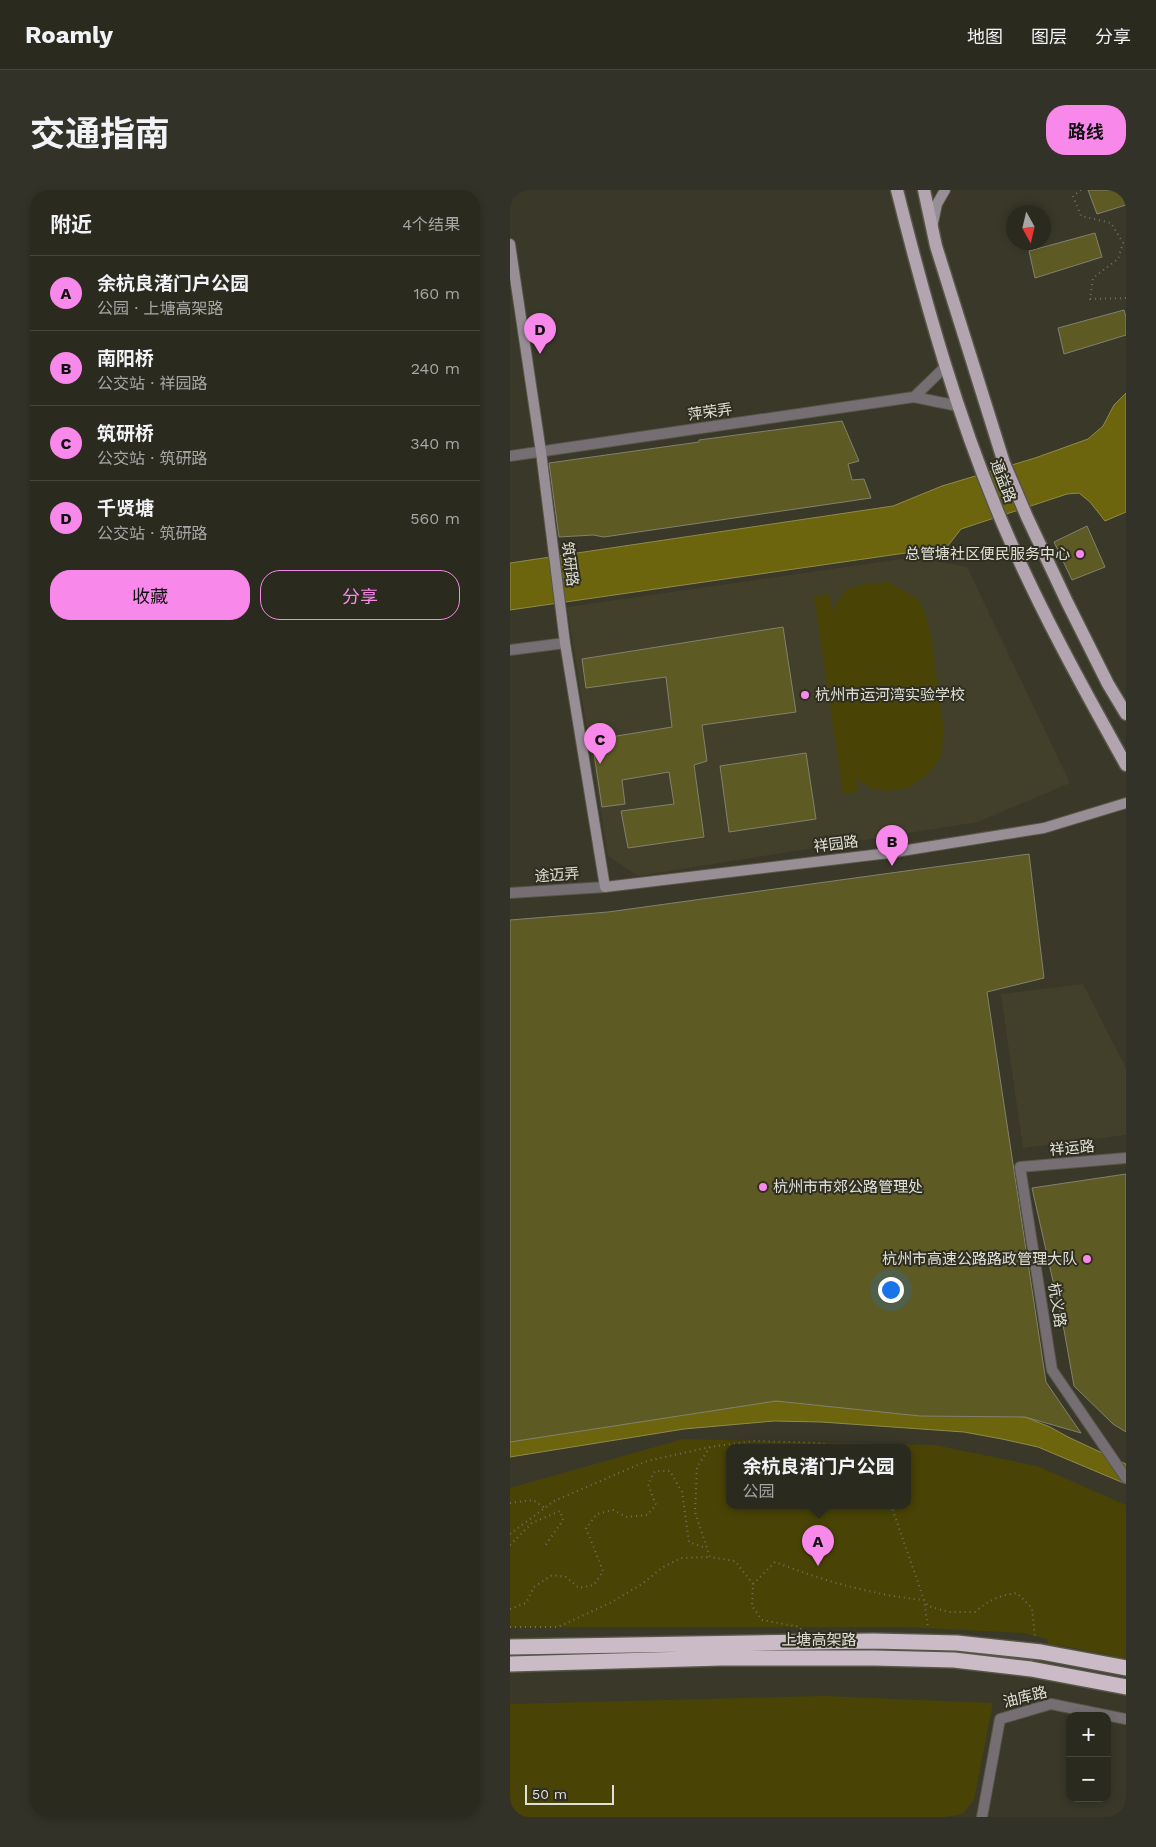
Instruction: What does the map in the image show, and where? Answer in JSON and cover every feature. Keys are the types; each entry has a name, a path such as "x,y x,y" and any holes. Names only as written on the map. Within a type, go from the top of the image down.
{"highway":[{"name":"上塘高架路","path":"510,1647 873,1641 957,1643 1041,1652 1126,1668"},
{"name":"上塘高架路","path":"510,1664 722,1658 954,1660 1031,1669 1126,1687"}],"main road":[{"name":"通益路","path":"897,190 945,367 982,472 1032,589 1126,765"},
{"name":"通益路","path":"924,190 936,246 1004,463 1026,517 1075,618 1108,684 1126,714"}],"street":[{"path":"932,229 937,204 944,190"},
{"name":"筑研路","path":"510,244 541,452 565,643 605,886"},
{"path":"914,397 945,367"},
{"name":"萍荣弄","path":"510,456 914,397 958,406"},
{"path":"510,650 565,643"},
{"name":"祥园路","path":"605,886 889,853 1044,828 1126,803"},
{"name":"途迈弄","path":"510,893 605,886"},
{"name":"祥运路","path":"1020,1167 1126,1158"},
{"name":"杭义路","path":"1020,1167 1052,1370 1126,1478"},
{"name":"油库路","path":"982,1817 1000,1719 1052,1704 1126,1720"}],"path":[{"path":"1081,190 1073,196 1081,216 1111,224 1123,243 1118,259 1093,278 1090,299 1126,298"},
{"path":"735,1444 753,1441 822,1442 826,1444"},
{"path":"510,1534 554,1502 648,1461 726,1445"},
{"path":"710,1448 697,1467 695,1512 710,1557"},
{"path":"510,1609 526,1603 534,1587 552,1575 566,1577 579,1588 594,1585 603,1571 586,1528 597,1514 613,1510 628,1517 647,1515 656,1505 648,1484 655,1471 670,1470 682,1492 689,1542 706,1548"},
{"path":"510,1503 533,1500 545,1508"},
{"path":"892,1509 924,1600 928,1633"},
{"path":"510,1545 532,1523 560,1510 563,1520 545,1546"},
{"path":"510,1627 558,1627 610,1603 642,1584 663,1567 681,1558 710,1557 735,1561 753,1584 752,1606 762,1620 800,1627 808,1642"},
{"path":"753,1584 775,1562 850,1588 898,1598 924,1600"},
{"path":"924,1600 928,1606 949,1612 975,1612 985,1603 1004,1595 1017,1593 1032,1608 1035,1641"}],"shaded area":[{"path":"1126,393 1126,512 1105,521 1090,502 1079,493 1067,494 961,529 947,547 510,610 510,563 893,506 942,486 1035,458 1088,439 1103,426 1114,405"},
{"name":"杭州市运河湾实验学校","path":"915,557 967,567 1070,783 978,822 638,876 608,856 567,607"},
{"path":"888,582 919,600 926,616 931,636 944,732 941,756 928,774 907,788 889,791 870,788 856,778 858,792 843,794 814,596 829,594 832,610 847,589 865,584"},
{"path":"1083,984 1126,1068 1126,1135 1023,1148 1001,994"},
{"path":"731,1402 859,1403 1025,1417 1126,1464 1126,1484 1038,1447 1002,1439 964,1432 821,1422 774,1421 684,1429 510,1457 510,1437"},
{"path":"683,1439 893,1444 726,1444 726,1509 911,1509 911,1444 935,1445 1037,1466 1126,1505 1126,1659 1069,1647 1048,1645 1047,1639 1024,1633 904,1627 510,1627 510,1488"},
{"path":"824,1696 993,1703 974,1800 963,1814 945,1817 510,1817 510,1704"}],"building":[{"path":"1088,190 1126,190 1126,205 1097,214"},
{"path":"1095,233 1102,257 1035,278 1029,251 1051,250 1051,245"},
{"path":"1124,310 1126,335 1064,354 1058,328"},
{"path":"842,421 859,461 848,464 852,480 864,479 871,498 604,537 593,535 559,537 549,463"},
{"name":"总管塘社区便民服务中心","path":"1087,526 1105,567 1072,580 1054,542"},
{"path":"783,627 796,712 702,725 707,761 694,765 704,837 628,848 621,811 674,804 669,772 622,780 625,804 602,807 592,740 672,727 666,677 586,688 582,659"},
{"path":"806,753 816,819 729,832 720,766"},
{"name":"杭州市市郊公路管理处","path":"1029,854 1044,978 987,992 1046,1382 1081,1433 1025,1417 920,1416 776,1401 510,1442 510,920 608,912"},
{"name":"杭州市高速公路路政管理大队","path":"1126,1174 1126,1432 1113,1424 1074,1386 1064,1330 1032,1188"}],"place":[{"name":"千贤塘","path":"540,354"},
{"name":"总管塘社区便民服务中心","path":"1080,554"},
{"name":"杭州市运河湾实验学校","path":"805,695"},
{"name":"筑研桥","path":"600,764"},
{"name":"南阳桥","path":"892,866"},
{"name":"杭州市市郊公路管理处","path":"763,1187"},
{"name":"杭州市高速公路路政管理大队","path":"1087,1259"},
{"name":"余杭良渚门户公园","path":"818,1566"}]}
